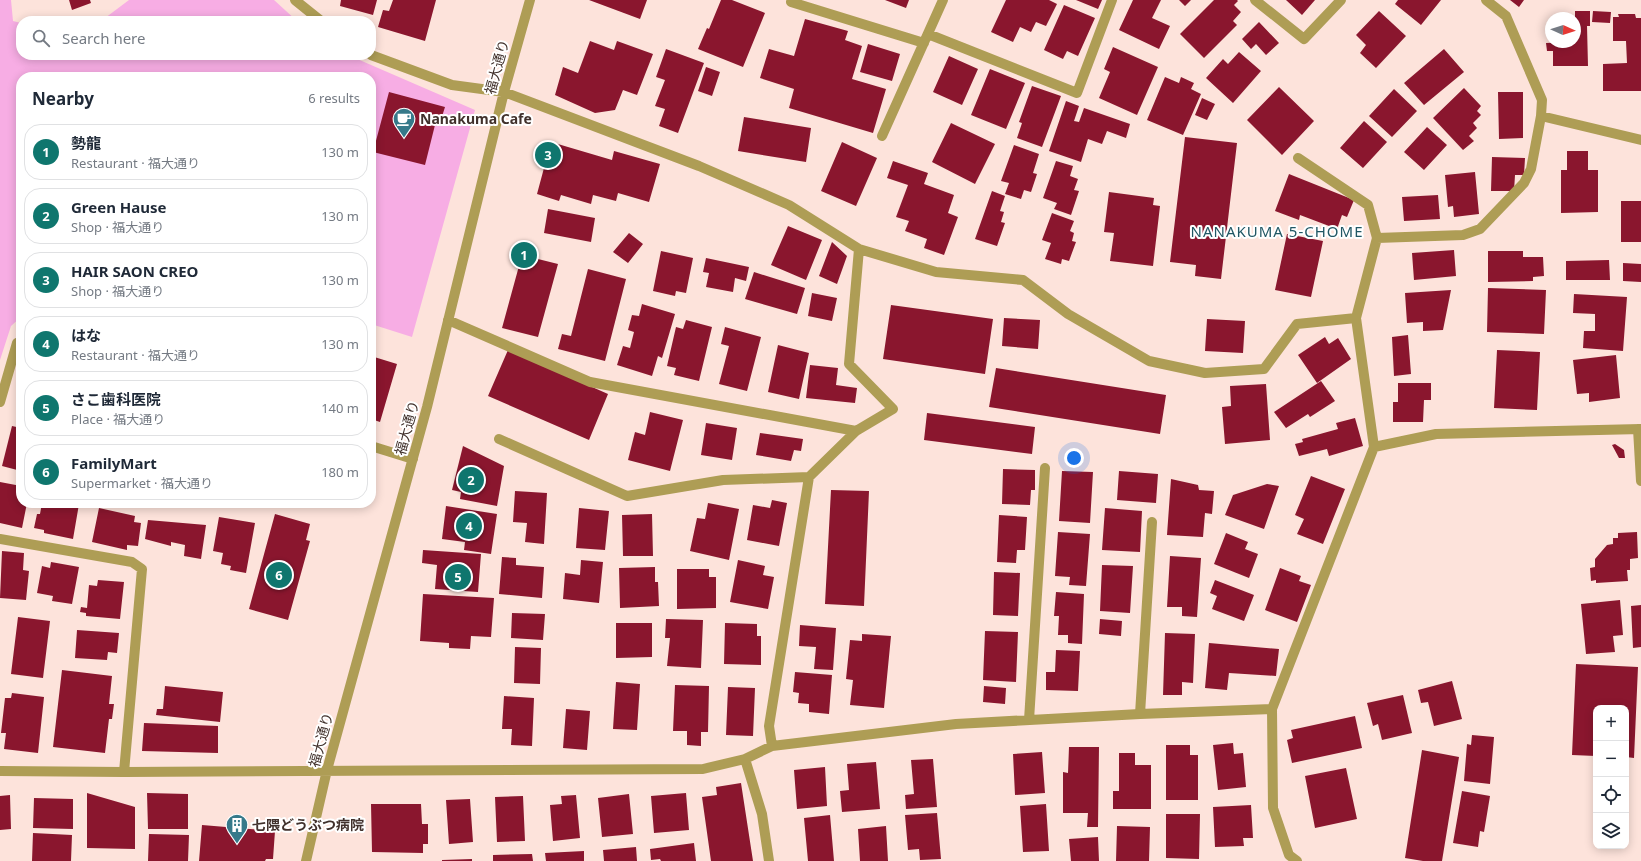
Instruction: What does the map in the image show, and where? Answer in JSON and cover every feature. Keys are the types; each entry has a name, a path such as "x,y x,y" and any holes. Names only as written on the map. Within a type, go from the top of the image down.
{"street":[{"path":"295,0 315,16"},
{"name":"福大通り","path":"306,861 327,770 413,459 504,92 530,0"},
{"path":"882,136 944,0"},
{"path":"791,2 926,38 1077,93 1112,0"},
{"path":"1255,0 1304,39 1341,0"},
{"path":"1377,238 1463,235 1480,229 1524,183 1531,169 1541,116 1542,100 1506,16 1486,0"},
{"path":"376,57 452,84 504,92 699,166 789,205 859,249 936,272 1023,280 1068,314 1149,361 1205,373 1264,369 1297,324 1356,318"},
{"path":"1541,116 1641,140"},
{"path":"1297,861 1289,855 1273,808 1272,709 1374,447 1356,318 1377,238 1368,204 1298,158"},
{"path":"772,746 769,726 809,477 856,431 893,409 849,364 859,249"},
{"path":"448,320 590,382 856,431"},
{"path":"0,402 16,346"},
{"path":"1374,447 1436,434 1640,429 1641,481"},
{"path":"499,439 627,496 723,480 809,477"},
{"path":"376,448 413,459"},
{"path":"1029,720 1045,468"},
{"path":"1140,714 1152,522"},
{"path":"0,539 132,562 142,569 124,772"},
{"path":"0,771 124,772 703,769 745,758 772,746 956,724 1140,714 1272,709"},
{"path":"745,758 762,814 769,861"}],"shaded area":[{"path":"0,0 11,0 13,21 16,22 16,60 360,60 475,110 412,337 376,326 376,72 16,72 16,322 11,326 0,360"},
{"path":"129,0 274,0 292,16 108,16"}],"building":[{"path":"69,0 90,0 91,3 72,10"},
{"path":"341,0 377,0 373,15 340,6"},
{"path":"393,0 436,0 425,41 378,27 383,10 389,11"},
{"path":"589,0 647,0 640,19"},
{"path":"721,0 732,0 765,13 743,67 698,49 707,28 709,29"},
{"path":"885,0 909,0 906,8"},
{"path":"1006,0 1049,0 1057,4 1046,26 1036,22 1031,32 1020,27 1013,42 991,32"},
{"path":"1076,0 1102,0 1098,9"},
{"path":"1133,0 1161,0 1152,18 1170,26 1159,49 1119,30"},
{"path":"1179,0 1191,0 1185,6"},
{"path":"1214,0 1237,0 1238,1 1234,5 1241,12 1233,21 1237,25 1204,58 1180,34"},
{"path":"1286,0 1315,0 1302,15"},
{"path":"1398,0 1441,0 1421,25 1395,4"},
{"path":"1510,0 1524,0 1519,7"},
{"path":"1064,5 1095,18 1078,56 1067,51 1063,59 1044,50"},
{"path":"1379,11 1406,36 1376,68 1360,53 1366,45 1356,35"},
{"path":"1590,11 1590,26 1587,26 1588,66 1553,66 1553,51 1547,51 1547,48 1581,48 1581,12 1575,12"},
{"path":"1593,11 1611,12 1610,23 1592,22"},
{"path":"1618,14 1635,14 1636,18 1641,18 1641,91 1603,91 1603,64 1627,63 1626,41 1613,41 1613,17 1619,17"},
{"path":"805,19 848,31 845,40 862,46 852,79 886,89 873,133 789,108 794,89 760,78 769,49 794,56"},
{"path":"1259,22 1279,43 1266,55 1256,44 1251,49 1242,39"},
{"path":"590,41 614,50 617,41 653,54 637,95 623,90 615,110 595,113 555,95 563,67 578,73"},
{"path":"868,44 900,54 892,81 860,72"},
{"path":"1113,47 1158,67 1137,115 1099,98 1110,72 1104,69"},
{"path":"666,49 704,63 678,133 659,126 665,109 655,106 665,80 656,77"},
{"path":"1444,49 1464,72 1424,105 1404,83"},
{"path":"1239,52 1261,71 1233,103 1206,78 1223,59 1228,64"},
{"path":"949,56 978,69 962,105 933,92"},
{"path":"706,67 720,72 712,96 698,91"},
{"path":"990,69 1025,83 1006,129 971,115"},
{"path":"1165,77 1179,83 1181,77 1194,83 1191,89 1201,94 1183,135 1147,120"},
{"path":"1032,86 1061,96 1042,147 1017,138 1022,123 1019,122"},
{"path":"1279,87 1314,121 1282,155 1247,120"},
{"path":"1464,88 1481,106 1477,111 1481,115 1473,123 1477,128 1469,136 1474,141 1463,150 1433,118"},
{"path":"1394,89 1417,111 1392,137 1369,116"},
{"name":"Nanakuma Cafe","path":"389,92 445,107 439,126 435,125 425,165 376,153 376,141"},
{"path":"1498,92 1523,92 1523,138 1499,139"},
{"path":"1202,98 1215,104 1207,120 1195,115"},
{"path":"1066,101 1079,106 1074,121 1079,122 1084,108 1130,124 1126,138 1107,131 1102,144 1088,139 1081,162 1049,151"},
{"path":"744,117 811,128 806,162 738,151"},
{"path":"1364,121 1387,142 1363,168 1340,148"},
{"path":"951,123 995,144 975,184 932,162"},
{"path":"1427,127 1447,145 1424,170 1404,152"},
{"path":"1185,137 1237,143 1221,279 1195,276 1196,265 1170,262"},
{"path":"551,142 612,160 614,151 660,164 649,202 618,193 616,201 593,195 591,204 561,195 559,201 537,194"},
{"path":"842,142 877,158 856,206 821,191"},
{"path":"1014,145 1039,154 1033,173 1037,174 1031,192 1024,190 1021,199 1005,194 1009,183 1001,181"},
{"path":"1567,151 1588,151 1588,170 1598,170 1598,212 1561,213 1561,170 1567,170"},
{"path":"1492,157 1525,158 1524,175 1515,175 1514,191 1491,191"},
{"path":"893,161 928,173 924,184 954,195 948,213 958,217 944,255 924,248 927,239 905,231 909,221 896,217 908,185 887,178"},
{"path":"1056,161 1073,166 1070,176 1078,179 1074,190 1079,191 1071,215 1054,209 1057,203 1043,198"},
{"path":"1475,172 1479,214 1454,217 1453,206 1448,207 1445,175"},
{"path":"1289,174 1354,200 1347,217 1342,215 1337,229 1300,215 1299,220 1275,211"},
{"path":"992,191 1005,196 1000,211 1004,212 1001,222 1005,223 997,246 975,239"},
{"path":"1109,192 1154,198 1153,205 1160,206 1153,266 1110,261 1114,233 1104,232"},
{"path":"1438,195 1440,219 1404,221 1402,197"},
{"path":"1621,201 1641,201 1641,242 1621,242"},
{"path":"548,209 595,218 591,242 544,233"},
{"path":"1052,213 1074,221 1070,231 1074,233 1072,241 1076,242 1069,261 1062,259 1061,264 1045,259 1051,243 1042,240"},
{"path":"788,226 822,240 806,280 771,265"},
{"path":"629,233 643,244 628,263 613,252"},
{"path":"1287,234 1323,241 1311,297 1275,290"},
{"path":"832,242 847,256 837,284 819,276"},
{"path":"1454,250 1456,276 1414,280 1412,253"},
{"path":"661,251 693,258 686,293 676,291 675,296 653,291"},
{"path":"1488,251 1523,251 1523,257 1543,257 1544,276 1533,277 1533,281 1488,282"},
{"path":"522,255 558,264 538,337 502,328"},
{"path":"706,258 749,267 746,281 735,278 733,292 706,287 709,273 703,272"},
{"path":"1609,260 1610,280 1566,280 1566,261"},
{"path":"1623,263 1641,264 1641,282 1623,281"},
{"path":"588,269 626,279 605,361 558,349 562,334 571,336"},
{"path":"754,272 805,288 797,314 745,299"},
{"path":"1488,288 1546,290 1544,334 1487,332"},
{"path":"1451,290 1443,330 1423,331 1423,322 1407,323 1405,293"},
{"path":"812,293 837,298 832,321 808,316"},
{"path":"1574,294 1627,297 1623,351 1583,348 1584,331 1595,331 1595,314 1573,313"},
{"path":"642,304 675,314 662,358 658,356 652,376 617,365 623,346 630,348 634,332 628,330 632,315 639,316"},
{"path":"891,305 993,319 985,374 883,359"},
{"path":"1004,318 1040,320 1038,349 1002,346"},
{"path":"1207,319 1245,321 1243,353 1205,351"},
{"path":"686,320 712,327 699,381 674,375 676,368 667,366 676,327 683,329"},
{"path":"725,327 761,337 747,391 719,384 729,346 721,344"},
{"path":"1408,335 1411,374 1394,376 1392,337"},
{"path":"1325,337 1329,344 1338,338 1351,359 1317,383 1298,355"},
{"path":"778,345 809,353 799,399 768,392"},
{"path":"508,350 608,394 589,440 488,396"},
{"path":"1497,350 1540,352 1537,410 1494,408"},
{"path":"1616,355 1620,398 1589,402 1589,393 1577,394 1573,360"},
{"path":"376,358 397,364 380,422 376,421"},
{"path":"810,365 838,368 836,385 857,388 855,403 806,398"},
{"path":"996,368 1166,395 1160,434 989,407"},
{"path":"1321,381 1335,401 1310,417 1308,414 1286,428 1274,412"},
{"path":"1398,383 1431,383 1431,400 1424,400 1423,422 1393,422 1393,402 1398,402"},
{"path":"1266,384 1270,440 1225,444 1222,407 1231,406 1230,386"},
{"path":"650,412 683,420 670,471 628,460 635,432 645,435"},
{"path":"927,413 1035,427 1032,454 924,440"},
{"path":"1355,418 1363,446 1329,456 1327,449 1299,456 1295,444 1303,442 1302,439 1338,429 1336,423"},
{"path":"706,423 737,428 732,460 701,455"},
{"path":"12,426 16,427 16,470 2,466"},
{"path":"760,433 803,439 801,451 794,450 791,461 756,455"},
{"path":"1615,444 1624,450 1625,458 1619,458 1612,445"},
{"path":"463,446 504,466 497,506 460,499 461,492 452,490"},
{"path":"1003,469 1035,470 1035,490 1031,490 1030,505 1002,504"},
{"path":"1062,471 1093,472 1090,523 1059,521"},
{"path":"1119,471 1158,474 1156,503 1117,500"},
{"path":"1311,476 1345,489 1323,544 1297,534 1304,519 1295,515"},
{"path":"1171,479 1198,485 1199,490 1214,491 1212,514 1205,513 1203,537 1167,535"},
{"path":"0,482 16,485 16,508 26,508 22,528 0,523"},
{"path":"1267,484 1279,486 1264,529 1225,515 1233,495"},
{"path":"831,490 869,491 864,606 825,604"},
{"path":"515,491 547,493 544,544 525,542 527,523 513,522"},
{"path":"772,500 787,503 779,546 747,540 753,505 770,508"},
{"path":"708,503 739,509 729,560 690,551 697,518 705,519"},
{"path":"446,506 497,514 491,554 464,550 465,542 442,539"},
{"path":"41,508 78,508 73,539 44,533 44,530 34,528 37,514 40,514"},
{"path":"99,508 135,516 134,522 141,523 138,546 127,545 127,550 92,542"},
{"path":"579,508 609,511 605,550 576,548"},
{"path":"1105,508 1142,511 1140,552 1102,550"},
{"path":"275,514 310,524 306,540 310,541 288,620 249,609"},
{"path":"652,514 653,556 623,556 622,515"},
{"path":"999,515 1027,517 1025,550 1017,550 1016,563 997,562"},
{"path":"219,517 255,523 246,573 230,570 231,566 221,564 223,553 213,551"},
{"path":"148,520 206,525 201,559 184,556 185,545 171,542 171,546 145,539"},
{"path":"1058,532 1090,534 1086,586 1069,585 1070,577 1055,576"},
{"path":"1637,532 1638,558 1630,559 1630,570 1627,570 1628,581 1596,583 1596,580 1591,581 1590,568 1595,567 1595,559 1607,545 1613,544 1613,538 1618,538 1618,533"},
{"path":"1226,533 1248,542 1245,549 1258,554 1249,578 1214,564"},
{"path":"423,550 481,554 478,592 435,589 437,565 422,563"},
{"path":"2,551 24,553 23,570 29,571 26,600 0,598"},
{"path":"1170,556 1201,558 1197,617 1182,616 1182,607 1167,607"},
{"path":"502,557 516,558 516,565 544,567 542,598 499,594"},
{"path":"581,560 603,562 599,603 563,599 565,573 580,575"},
{"path":"738,560 765,566 763,575 774,577 768,609 730,602"},
{"path":"51,562 79,567 72,604 52,601 53,596 37,593 42,566 50,568"},
{"path":"1102,565 1133,566 1130,613 1100,611"},
{"path":"655,567 655,582 658,582 659,606 620,608 619,568"},
{"path":"1280,568 1301,576 1299,581 1311,585 1297,622 1265,610"},
{"path":"677,569 709,569 709,577 716,577 716,608 677,609"},
{"path":"994,572 1020,573 1018,616 993,615"},
{"path":"98,580 124,582 120,619 86,616 86,613 80,612 81,607 87,608 89,585 97,586"},
{"path":"1215,580 1254,595 1244,621 1212,609 1217,596 1210,593"},
{"path":"1056,592 1084,594 1082,644 1068,643 1068,635 1058,635 1059,616 1054,616"},
{"path":"423,594 494,598 491,637 471,636 470,649 449,648 449,643 420,641"},
{"path":"1620,600 1623,635 1613,636 1615,652 1586,654 1581,604"},
{"path":"1641,605 1641,647 1633,648 1631,606"},
{"path":"512,613 545,614 543,640 511,638"},
{"path":"18,617 50,621 43,678 11,674"},
{"path":"666,619 703,620 701,668 667,666 670,638 665,638"},
{"path":"1100,619 1122,621 1121,636 1099,634"},
{"path":"616,623 652,623 652,657 616,658"},
{"path":"725,623 757,624 757,636 761,636 761,665 724,664"},
{"path":"800,625 836,628 833,670 814,669 816,647 799,646"},
{"path":"77,630 119,633 117,653 108,652 107,660 75,658"},
{"path":"985,631 1018,632 1016,682 983,680"},
{"path":"1165,633 1195,634 1193,683 1182,682 1182,695 1163,695"},
{"path":"862,634 891,636 884,708 850,705 853,680 846,679 850,640 862,641"},
{"path":"1209,643 1279,649 1276,676 1229,673 1227,690 1205,688"},
{"path":"515,647 541,648 540,684 514,683"},
{"path":"1056,650 1080,651 1078,691 1046,690 1046,672 1055,672"},
{"path":"1576,664 1638,667 1634,758 1629,757 1629,705 1593,705 1593,756 1572,755"},
{"path":"62,670 112,676 109,704 114,704 112,719 109,719 105,753 53,747"},
{"path":"795,672 832,675 829,714 809,712 809,704 798,703 799,693 793,692"},
{"path":"1452,681 1462,719 1434,726 1428,702 1421,703 1418,690"},
{"path":"616,682 640,684 637,730 613,729"},
{"path":"675,685 709,686 708,732 701,732 701,746 687,745 687,731 673,731"},
{"path":"165,686 223,692 220,722 156,715 157,709 163,709"},
{"path":"984,686 1006,688 1005,704 983,702"},
{"path":"728,687 755,688 753,736 726,735"},
{"path":"12,693 44,697 38,753 4,749 6,733 1,733 5,698 11,698"},
{"path":"1403,695 1412,733 1382,740 1378,724 1373,726 1367,703"},
{"path":"504,696 534,698 532,746 511,745 512,729 502,729"},
{"path":"566,709 590,711 587,750 563,748"},
{"path":"1355,716 1362,748 1292,763 1287,740 1293,738 1291,730"},
{"path":"144,723 218,726 218,753 142,751"},
{"path":"1472,735 1494,737 1490,784 1464,781 1467,744 1471,745"},
{"path":"1233,743 1234,754 1243,753 1246,787 1218,790 1213,745"},
{"path":"1166,745 1190,745 1190,755 1198,755 1198,800 1166,800"},
{"path":"1069,747 1099,747 1098,827 1087,827 1088,813 1063,813 1063,772 1068,773"},
{"path":"1422,750 1459,757 1442,861 1423,861 1405,858"},
{"path":"1042,752 1045,793 1015,795 1013,754"},
{"path":"1119,753 1135,753 1135,765 1151,765 1151,809 1113,809 1113,791 1119,791"},
{"path":"933,759 937,807 906,809 905,795 914,794 911,760"},
{"path":"876,762 880,809 842,812 840,791 849,790 847,764"},
{"path":"825,767 827,806 797,809 794,770"},
{"path":"1346,768 1357,819 1315,828 1305,776"},
{"path":"741,783 753,861 711,861 702,797 717,795 716,787"},
{"path":"1462,791 1490,796 1484,832 1480,831 1478,847 1453,843"},
{"path":"87,793 135,807 135,849 87,848"},
{"path":"147,793 188,794 188,829 148,829"},
{"path":"686,793 689,830 654,833 651,796"},
{"path":"629,794 633,834 602,837 598,798"},
{"path":"10,795 11,829 0,830 0,796"},
{"path":"576,795 580,838 553,841 550,805 562,804 561,796"},
{"path":"523,796 525,841 497,842 495,797"},
{"path":"34,798 73,799 73,829 33,828"},
{"path":"470,799 473,842 449,844 446,800"},
{"path":"371,804 421,804 422,824 428,824 428,844 423,844 423,853 372,852"},
{"path":"1046,804 1049,851 1023,852 1020,806"},
{"path":"1251,805 1253,838 1243,838 1244,846 1215,847 1213,807"},
{"path":"937,813 941,859 920,860 919,849 908,850 905,815"},
{"path":"1166,814 1200,814 1199,859 1166,858"},
{"path":"830,815 834,861 808,861 804,818"},
{"name":"七隈どうぶつ病院","path":"202,825 275,831 273,859 266,859 265,861 199,861"},
{"path":"886,826 888,861 860,861 858,829"},
{"path":"1117,826 1150,827 1149,861 1116,861"},
{"path":"33,833 72,835 71,861 32,861"},
{"path":"149,834 189,835 188,861 148,861"},
{"path":"1098,837 1099,861 1071,861 1069,839"},
{"path":"694,843 696,861 651,860 650,849"},
{"path":"636,847 637,861 604,861 603,850"},
{"path":"584,851 584,861 546,861 545,853"},
{"path":"532,854 533,861 493,861 493,855"},
{"path":"472,859 472,861 442,861 442,860"}],"place":[{"name":"Nanakuma Cafe","path":"404,138"},
{"name":"HAIR SAON CREO","path":"548,155"},
{"name":"勢龍","path":"524,255"},
{"name":"Green Hause","path":"471,480"},
{"name":"はな","path":"469,526"},
{"name":"FamilyMart","path":"279,575"},
{"name":"さこ歯科医院","path":"458,577"},
{"name":"七隈どうぶつ病院","path":"237,844"}],"district":[{"name":"NANAKUMA 5-CHOME","path":"1277,232"}]}
